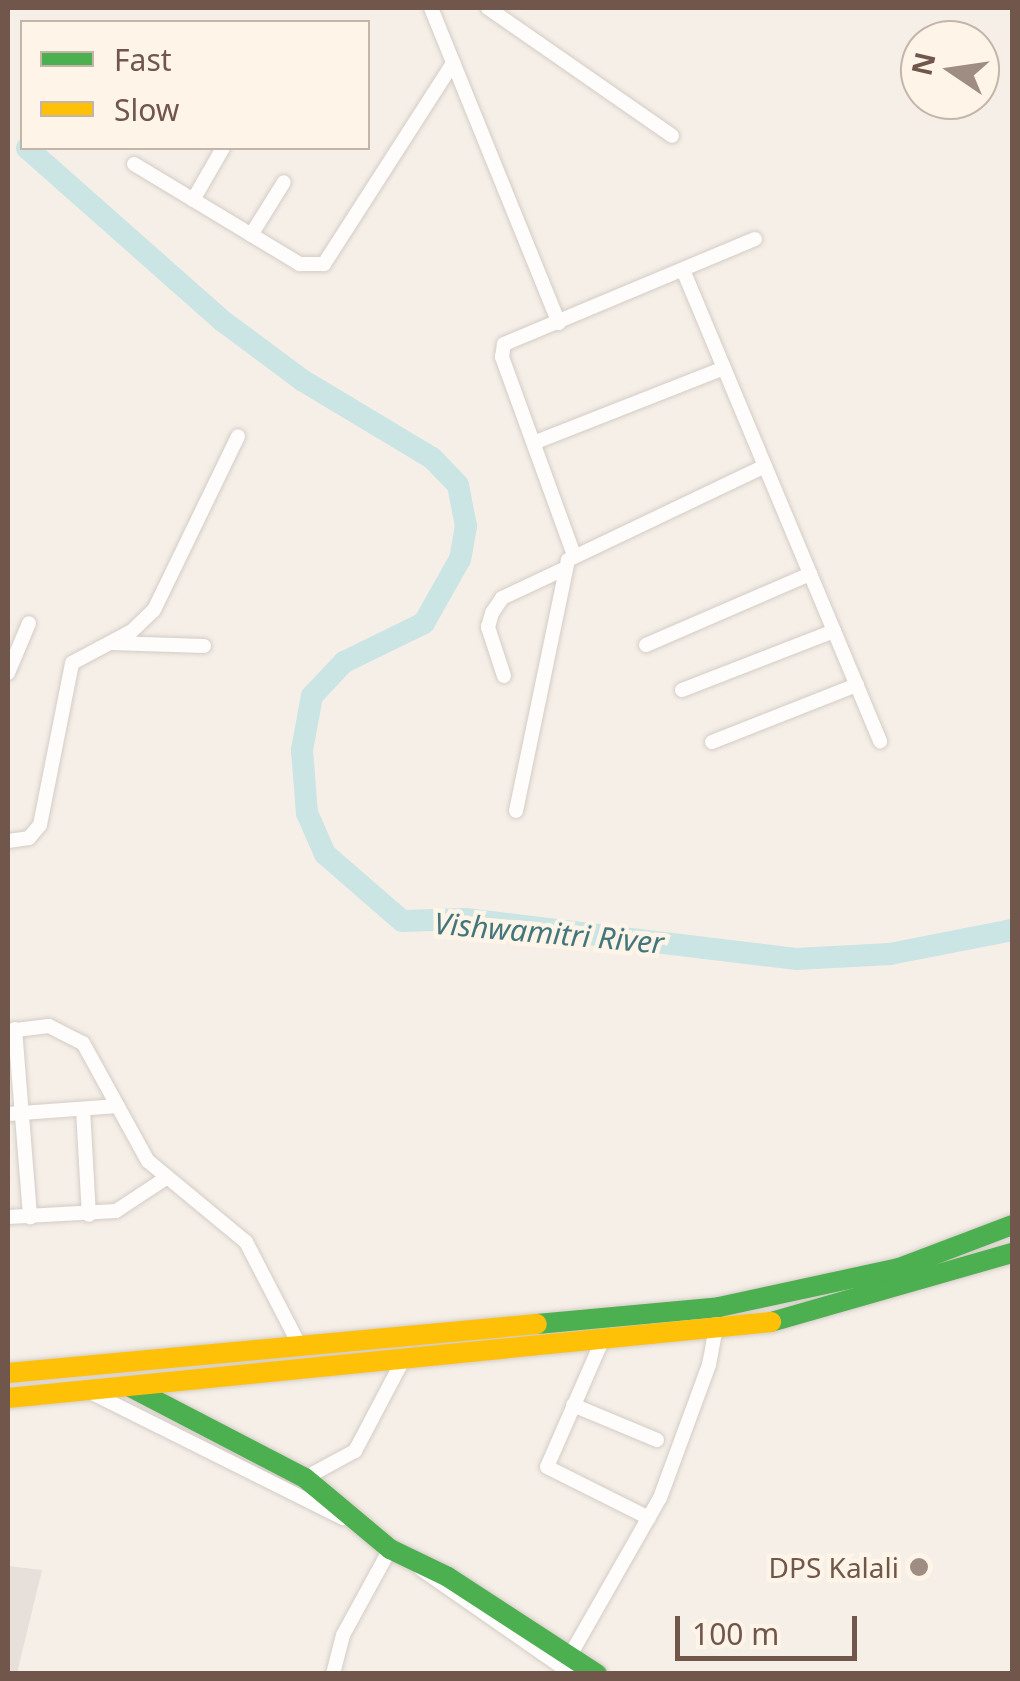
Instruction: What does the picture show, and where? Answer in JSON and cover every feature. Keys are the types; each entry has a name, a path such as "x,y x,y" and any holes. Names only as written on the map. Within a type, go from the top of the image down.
{"main road":[{"path":"8,1398 90,1393 719,1307 899,1268 1012,1226"},
{"path":"8,1372 71,1370 301,1348 602,1341 794,1320 1012,1252"},
{"path":"130,1387 305,1478 390,1549 414,1564 448,1577 569,1664 597,1674"}],"street":[{"path":"430,8 559,322"},
{"path":"488,8 672,136"},
{"path":"134,164 300,264 324,264 453,63"},
{"path":"193,200 222,150"},
{"path":"252,235 284,182"},
{"path":"574,554 502,357 504,344 755,239"},
{"path":"683,270 880,741"},
{"path":"536,442 724,368"},
{"path":"8,841 29,838 40,825 72,663 110,643 154,610 238,436"},
{"path":"516,810 564,569 574,554 765,466"},
{"path":"504,676 488,627 492,613 502,598 564,569"},
{"path":"646,645 810,574"},
{"path":"8,673 29,623"},
{"path":"682,690 834,631"},
{"path":"110,643 204,646"},
{"path":"712,742 857,685"},
{"path":"30,1217 15,1113 12,1030 69,1032 83,1043 148,1161 246,1242 301,1348"},
{"path":"15,1113 118,1106"},
{"path":"84,1109 89,1215"},
{"path":"8,1217 116,1211 166,1178"},
{"path":"569,1664 649,1518 688,1428 719,1307"},
{"path":"602,1341 548,1471 649,1518"},
{"path":"305,1478 355,1451 408,1348"},
{"path":"71,1370 90,1393 366,1529"},
{"path":"574,1405 657,1440"},
{"path":"333,1674 343,1635 390,1549"}],"shaded area":[{"path":"8,1566 42,1570 17,1673 8,1673"}],"waterway":[{"name":"Vishwamitri River","path":"29,150 224,322 302,380 432,458 458,485 466,526 460,559 424,623 344,662 312,696 302,750 307,813 325,854 402,921 466,919 796,959 890,954 1012,930"}],"traffic: fast":[{"path":"537,1324 719,1307 899,1268 1012,1225"},
{"path":"771,1322 1012,1253"},
{"path":"130,1387 305,1478 390,1549 448,1577 597,1674"}],"traffic: slow":[{"path":"8,1398 771,1322"},
{"path":"8,1373 537,1324"}],"place":[{"name":"DPS Kalali","path":"919,1567"}]}
